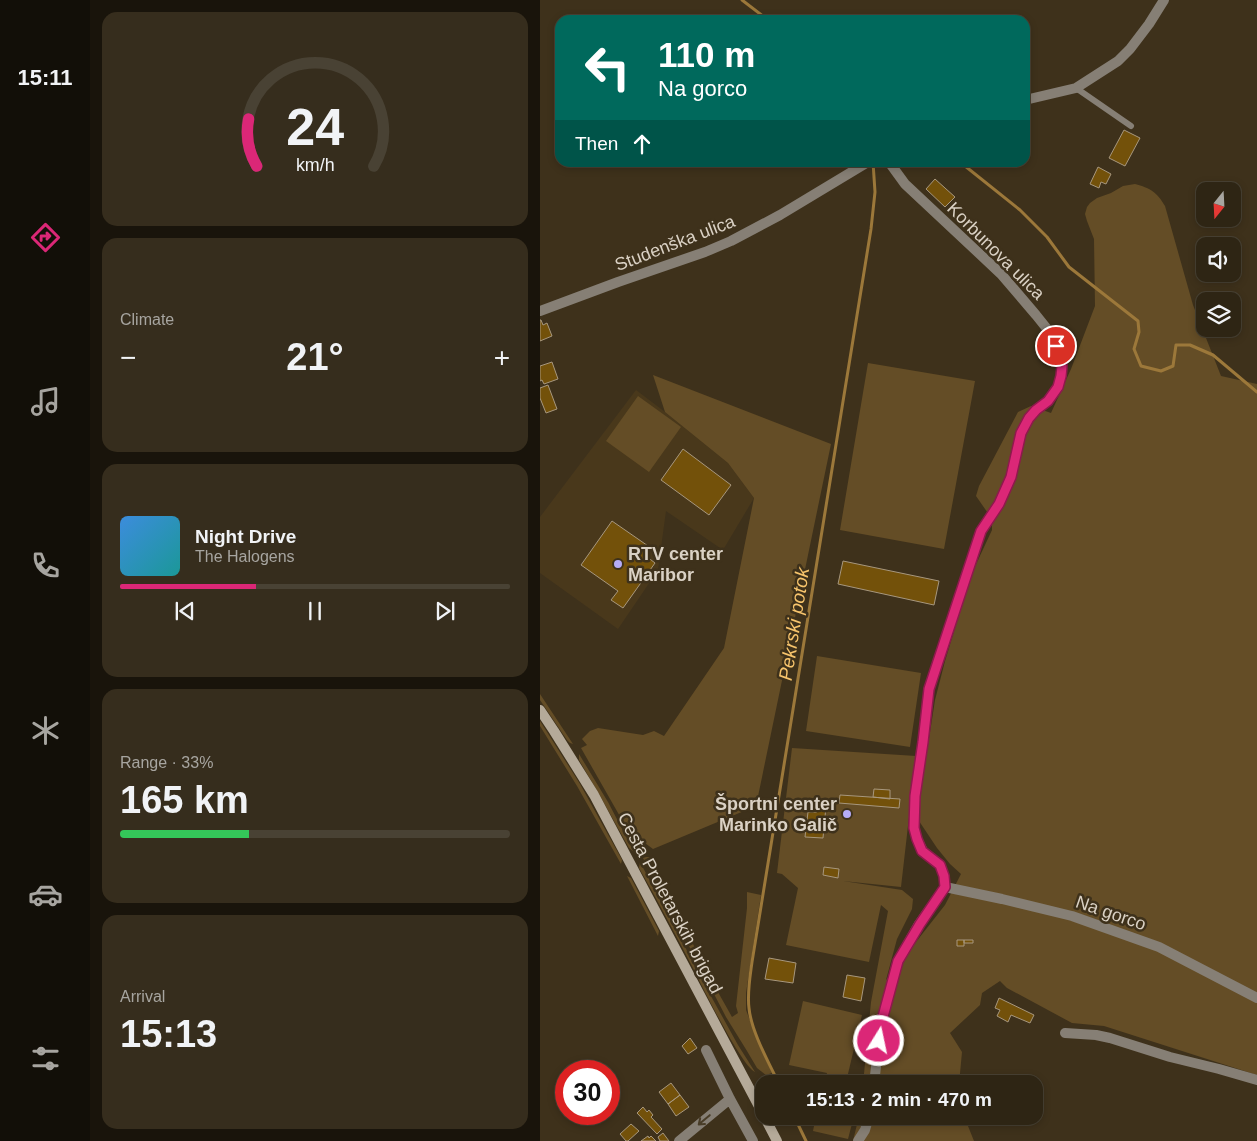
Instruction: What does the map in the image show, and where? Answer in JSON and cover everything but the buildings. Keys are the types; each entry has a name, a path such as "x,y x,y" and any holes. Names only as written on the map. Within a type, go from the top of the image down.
{"main road":[{"name":"Cesta Proletarskih brigad","path":"540,710 594,795 755,1099"},
{"name":"Cesta Proletarskih brigad","path":"769,1125 777,1141"}],"street":[{"path":"1030,99 1076,88 1118,61 1149,24 1164,0"},
{"name":"Studenška ulica","path":"540,311 731,241 780,215 859,167"},
{"name":"Korbunova ulica","path":"893,167 905,184 1001,274 1048,330 1060,356 1062,366 1058,387 1048,401 1029,418 1021,433 1011,477 999,504 981,531 929,689 915,796 914,828 922,851 940,865 945,887"},
{"path":"875,1075 881,1024 898,961 945,887"},
{"name":"Na gorco","path":"945,887 1072,916 1159,947 1257,998"},
{"path":"1065,1033 1110,1038 1170,1057 1257,1080"},
{"path":"706,1050 730,1099 754,1141"},
{"path":"678,1141 730,1099"},
{"path":"858,1141 866,1130 867,1125"}],"lane":[{"path":"1076,88 1131,126"}],"shaded area":[{"path":"1135,184 1145,187 1153,191 1165,206 1196,313 1196,337 1206,337 1221,376 1257,384 1257,1075 1104,1026 1072,1023 1007,988 1000,981 982,993 980,1005 950,1033 962,1052 960,1075 864,1075 871,1002 888,911 881,905 869,962 786,945 798,888 782,874 777,873 792,748 916,756 901,887 843,881 902,890 913,899 912,909 897,939 886,980 945,905 961,874 937,848 919,821 919,803 935,700 945,661 971,575 992,530 992,519 976,496 979,486 1018,412 1031,406 1051,413 1071,369 1095,306 1094,239 1085,214 1087,207 1097,198 1123,186"},
{"path":"868,363 975,381 944,549 840,530"},
{"path":"653,375 831,444 756,806 653,849 645,843 638,848 581,748 587,745 582,739 590,731 598,728 643,735 654,731 664,736 724,648 754,498 728,463 665,412"},
{"path":"636,390 728,463 754,498 723,550 666,511 658,570 618,629 540,573 540,517"},
{"path":"638,396 681,427 649,472 606,441"},
{"path":"817,656 921,673 910,747 806,731"},
{"path":"540,694 573,744 567,740 540,700"},
{"path":"540,721 580,784 621,858 621,864 577,786 540,726"},
{"path":"579,754 608,802 634,852 629,848 579,760"},
{"path":"651,857 651,866 732,1017 738,1013 736,1006 747,908 747,892 761,895 746,993 746,1010 772,1073 769,1075 766,1075 757,1068 726,1017 643,858"},
{"path":"640,862 712,998 755,1072 741,1056 723,1025 639,868"},
{"path":"627,876 631,878 659,931 658,936"},
{"path":"803,1001 862,1015 848,1075 826,1075 827,1073 789,1065"},
{"path":"814,1125 852,1125 848,1139 813,1131"},
{"path":"857,1125 968,1125 974,1141 853,1141"}],"waterway":[{"name":"Pekrski potok","path":"742,0 762,15"},
{"name":"Pekrski potok","path":"775,1075 761,1047 750,1017 749,985 871,229 875,192 873,167"},
{"path":"966,167 1020,210 1047,237 1069,267 1138,321 1139,332 1134,349 1141,366 1161,371 1173,366 1176,345 1190,345 1213,355 1257,392"},
{"name":"Pekrski potok","path":"798,1125 806,1141"}],"place":[{"name":"RTV center Maribor","path":"618,564"},
{"name":"Športni center Marinko Galič","path":"847,814"}],"route":[{"path":"879,1041 881,1024 898,961 945,887 940,865 922,851 914,828 915,796 929,689 981,531 999,504 1011,477 1021,433 1029,418 1048,401 1058,387 1062,366 1056,346"}]}
